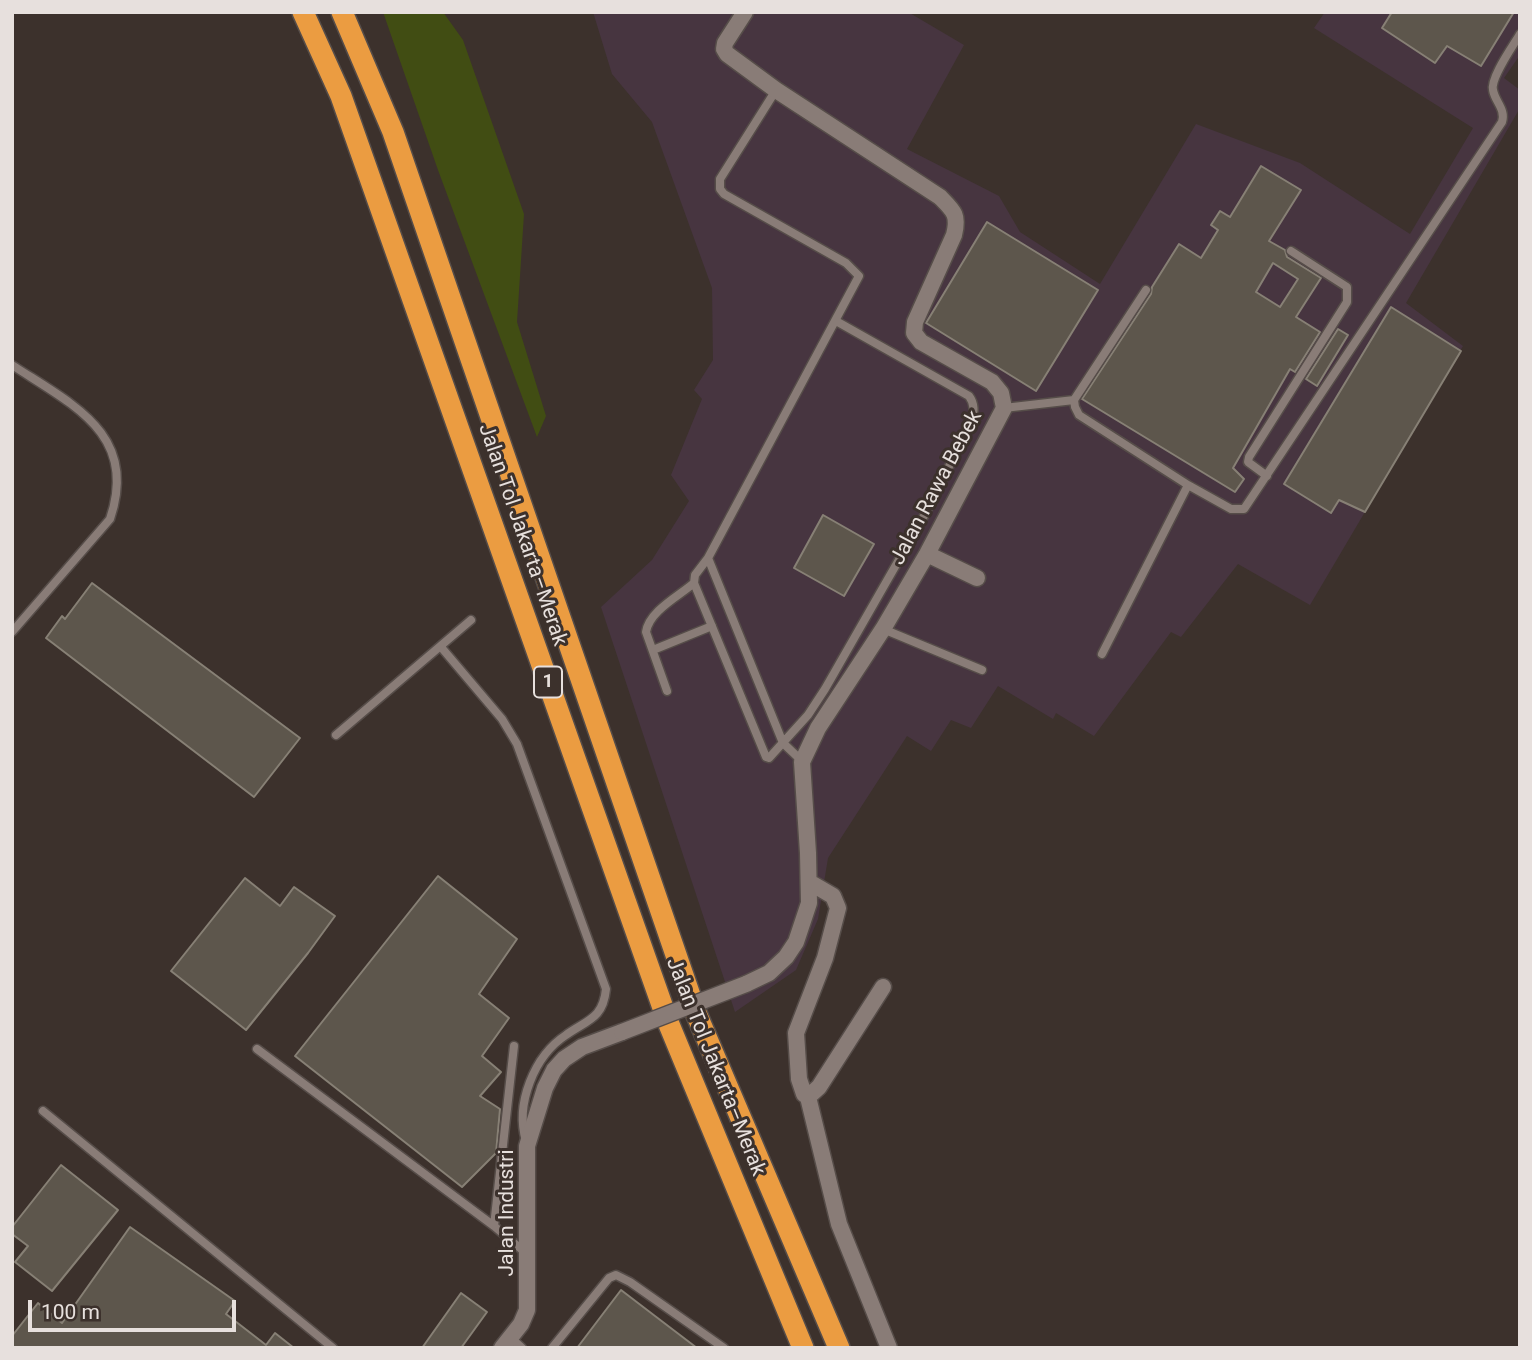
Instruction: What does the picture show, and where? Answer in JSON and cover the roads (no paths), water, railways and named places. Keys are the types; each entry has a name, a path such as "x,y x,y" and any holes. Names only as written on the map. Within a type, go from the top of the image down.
{"highway":[{"name":"Jalan Tol Jakarta–Merak","path":"303,12 341,96 668,1022 803,1348"},
{"name":"Jalan Tol Jakarta–Merak","path":"342,12 393,132 696,1013 839,1348"}],"street":[{"name":"Jalan Rawa Bebek","path":"745,12 729,35 724,48 727,54 776,90 940,197 952,209 958,222 954,235 915,322 914,332 921,342 992,383 1001,393 1004,408 927,554 883,629 818,728 802,761 809,903 796,942 786,957 769,973 746,984"},
{"path":"927,554 977,578"},
{"path":"808,881 833,896 838,908 825,958 796,1033 799,1079 804,1094 808,1097 839,1224 889,1348"},
{"name":"Jalan Industri","path":"511,1344 527,1310 527,1146 545,1088 554,1070 564,1059 582,1047 746,984"},
{"path":"808,1097 819,1087 883,987"}],"lane":[{"path":"1146,290 1074,400 1075,407 1079,415 1188,485 1231,509 1239,510 1249,505 1502,122 1504,114 1492,89 1494,79 1520,34"},
{"path":"776,90 720,179 720,189 724,194 858,272 857,284 836,321 708,558 695,575 694,583 766,757 769,758 814,706 853,644 924,516 974,412 973,401 969,396 836,321"},
{"path":"1267,476 1252,466 1248,461 1249,457 1349,297 1347,287 1291,251"},
{"path":"12,365 74,405 106,438 115,455 118,476 117,499 110,519 12,632"},
{"path":"1004,408 1074,400"},
{"path":"1102,654 1188,485"},
{"path":"708,558 783,743 802,761"},
{"path":"667,691 646,632 647,624 694,583"},
{"path":"336,735 471,620"},
{"path":"653,650 712,626"},
{"path":"883,629 982,670"},
{"path":"440,647 502,719 517,744 606,989 605,1004 596,1015 565,1035 538,1064 529,1084 524,1106 522,1130 527,1146"},
{"path":"494,1226 514,1046"},
{"path":"257,1049 494,1226 527,1254"},
{"path":"43,1111 333,1348"},
{"path":"552,1348 609,1278 616,1275 724,1348"}]}
